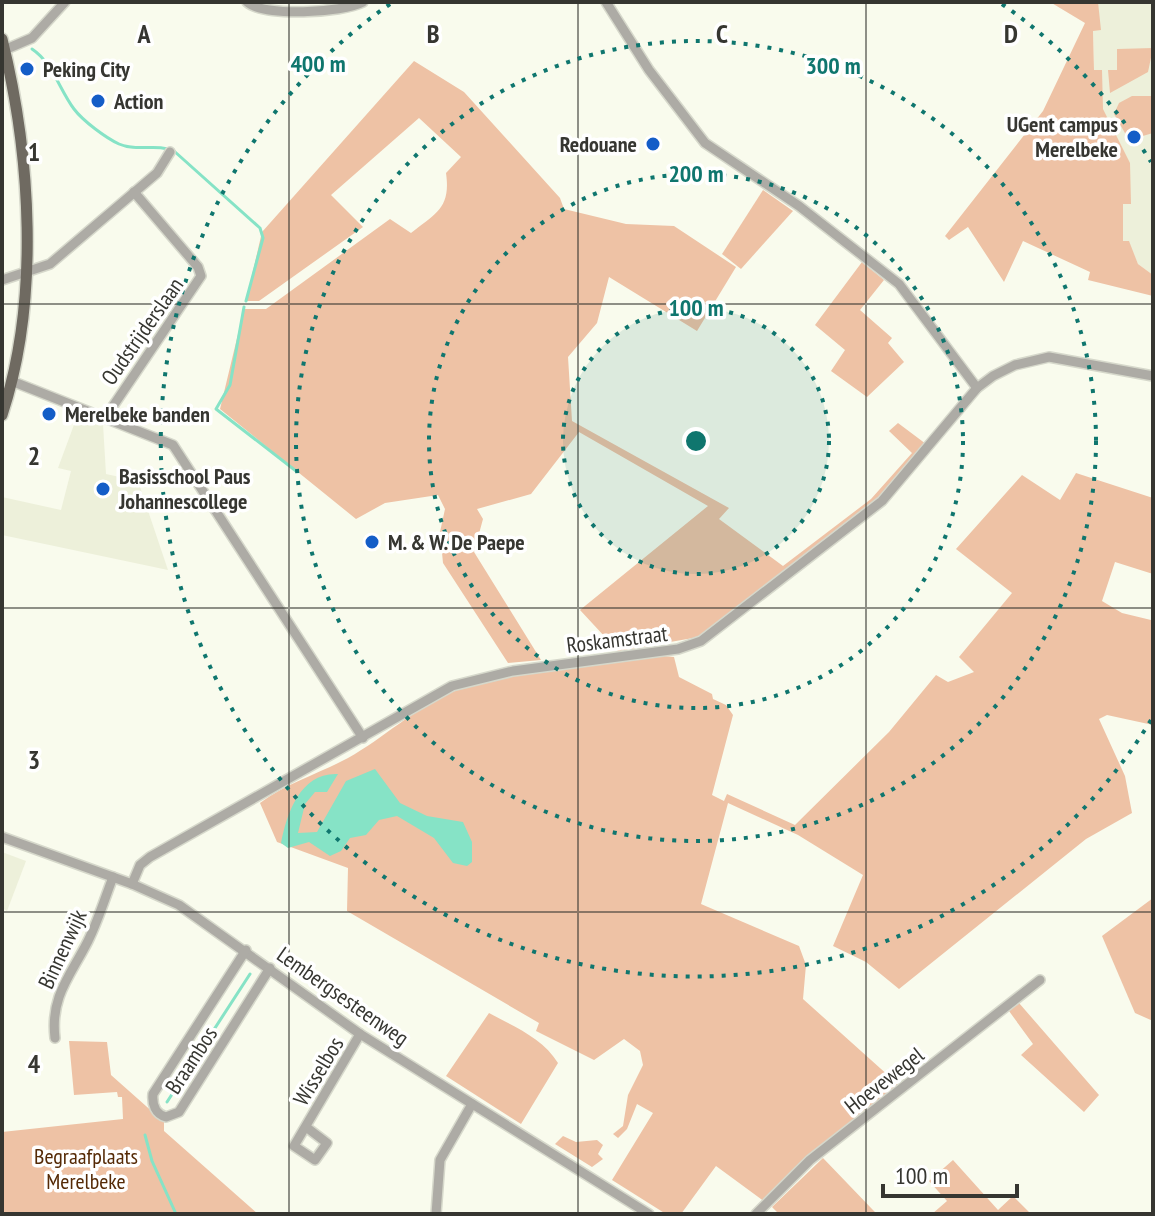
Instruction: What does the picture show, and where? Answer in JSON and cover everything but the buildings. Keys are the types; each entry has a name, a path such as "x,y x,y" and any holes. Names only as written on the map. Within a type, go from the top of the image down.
{"main road":[{"path":"2,415 14,382 24,328 27,273 19,119 3,46"}],"street":[{"path":"3,46 32,38 65,2"},
{"path":"247,2 256,9 276,10 344,9 363,2"},
{"path":"606,2 649,70 705,143 799,206 899,284 977,388"},
{"path":"2,280 50,264 157,173 170,152"},
{"name":"Oudstrijderslaan","path":"105,418 201,276 198,267 134,192"},
{"name":"Roskamstraat","path":"132,884 140,865 150,857 363,738 423,699 472,679 678,649 701,641 882,501 977,388 1006,369 1049,357 1153,376"},
{"path":"14,382 173,445 363,738"},
{"name":"Lembergsesteenweg","path":"2,837 132,884 179,905 360,1034 649,1214"},
{"name":"Binnenwijk","path":"55,1038 53,1021 57,997 90,939 113,877"},
{"name":"Braambos","path":"246,950 153,1094 154,1108 159,1114 166,1117 179,1112 270,968"},
{"name":"Hoevewegel","path":"756,1214 810,1160 1040,980"},
{"name":"Wisselbos","path":"306,1127 360,1034"},
{"path":"436,1214 440,1160 472,1104"}],"shaded area":[{"name":"UGent campus Merelbeke","path":"1076,2 1153,2 1153,275 1138,264 1129,243 1102,242 1104,118 1094,71 1093,30"},
{"name":"Basisschool Paus Johannescollege","path":"78,414 103,424 106,474 138,481 168,570 2,535 2,497 61,510 71,471 58,468"},
{"path":"375,769 400,803 427,816 463,822 472,842 472,862 467,866 453,863 434,838 397,816 379,820 366,835 350,838 341,851 330,856 309,842 288,848 281,843 292,807 305,787 325,775 338,774 327,792 315,792 305,804 298,833 317,832 346,781"},
{"path":"2,852 26,861 7,911 2,908"}],"green space":[{"path":"1050,2 1098,2 1101,30 1093,31 1094,70 1102,70 1103,109 1130,163 1131,204 1123,204 1123,241 1129,241 1138,264 1153,275 1153,296 1088,280 1090,272 1023,241 1004,282 968,227 949,240 945,236 1043,111 1085,23"},
{"path":"1153,48 1148,72 1110,93 1108,70 1117,70 1117,49"},
{"path":"414,61 464,92 560,198 564,209 626,224 674,226 736,267 697,331 609,277 597,323 568,357 572,421 729,508 719,519 783,566 871,499 912,453 889,431 898,423 926,444 875,504 699,637 618,651 580,610 708,506 579,432 531,494 477,509 483,519 474,552 541,660 508,663 443,563 440,532 445,509 438,495 385,503 356,519 220,409 244,309 266,309 390,219 411,233 444,202 446,173 461,157 419,118 331,195 363,227 259,301 246,301 262,232"},
{"path":"1132,96 1153,96 1153,133 1129,140 1114,114 1119,103"},
{"path":"763,190 793,211 741,269 722,254"},
{"path":"862,262 884,280 860,310 892,338 888,343 904,362 867,397 831,371 845,350 815,325"},
{"path":"1076,473 1153,498 1153,574 1115,562 1102,601 1122,613 1151,620 1153,615 1153,725 1107,715 1099,719 1125,776 1132,813 1086,839 899,989 866,962 833,946 863,875 798,835 728,803 701,904 799,946 806,965 803,999 900,1086 765,1202 716,1166 681,1214 666,1214 612,1180 653,1113 637,1104 627,1129 618,1138 613,1134 623,1126 628,1095 643,1065 640,1051 624,1039 594,1060 536,1031 539,1023 347,911 348,868 277,842 260,803 348,758 424,707 476,683 528,672 664,656 674,657 679,677 712,694 713,699 726,705 733,715 712,795 724,801 727,794 795,825 889,732 936,675 948,682 974,672 959,657 1012,593 956,549 1022,475 1060,500"},
{"path":"1153,898 1153,1021 1135,1013 1102,936"},
{"path":"1019,1003 1099,1095 1084,1112 1021,1055 1033,1044 1009,1011"},
{"path":"489,1013 536,1040 558,1063 521,1124 446,1076"},
{"name":"Begraafplaats Merelbeke","path":"69,1041 107,1042 111,1075 164,1122 164,1131 258,1214 2,1214 2,1132 123,1119 122,1097 118,1097 117,1092 74,1095"},
{"path":"563,1136 576,1142 597,1140 603,1145 598,1154 603,1159 592,1167 555,1144"},
{"path":"823,1158 877,1214 779,1214 772,1207"},
{"path":"953,1160 998,1210 1013,1196 1031,1214 932,1214 947,1201 929,1181"}],"waterway":[{"path":"32,49 51,69 74,109 95,129 126,146 174,151 260,228 263,238 246,301"},
{"path":"244,307 230,385 216,409 296,471"},
{"path":"167,1102 250,974"},
{"path":"145,1135 152,1161 176,1214"}],"place":[{"name":"Peking City","path":"27,69"},
{"name":"Action","path":"98,101"},
{"name":"UGent campus Merelbeke","path":"1134,137"},
{"name":"Redouane","path":"653,144"},
{"name":"Merelbeke banden","path":"49,414"},
{"name":"Basisschool Paus Johannescollege","path":"103,489"},
{"name":"M. & W. De Paepe","path":"372,542"}]}
